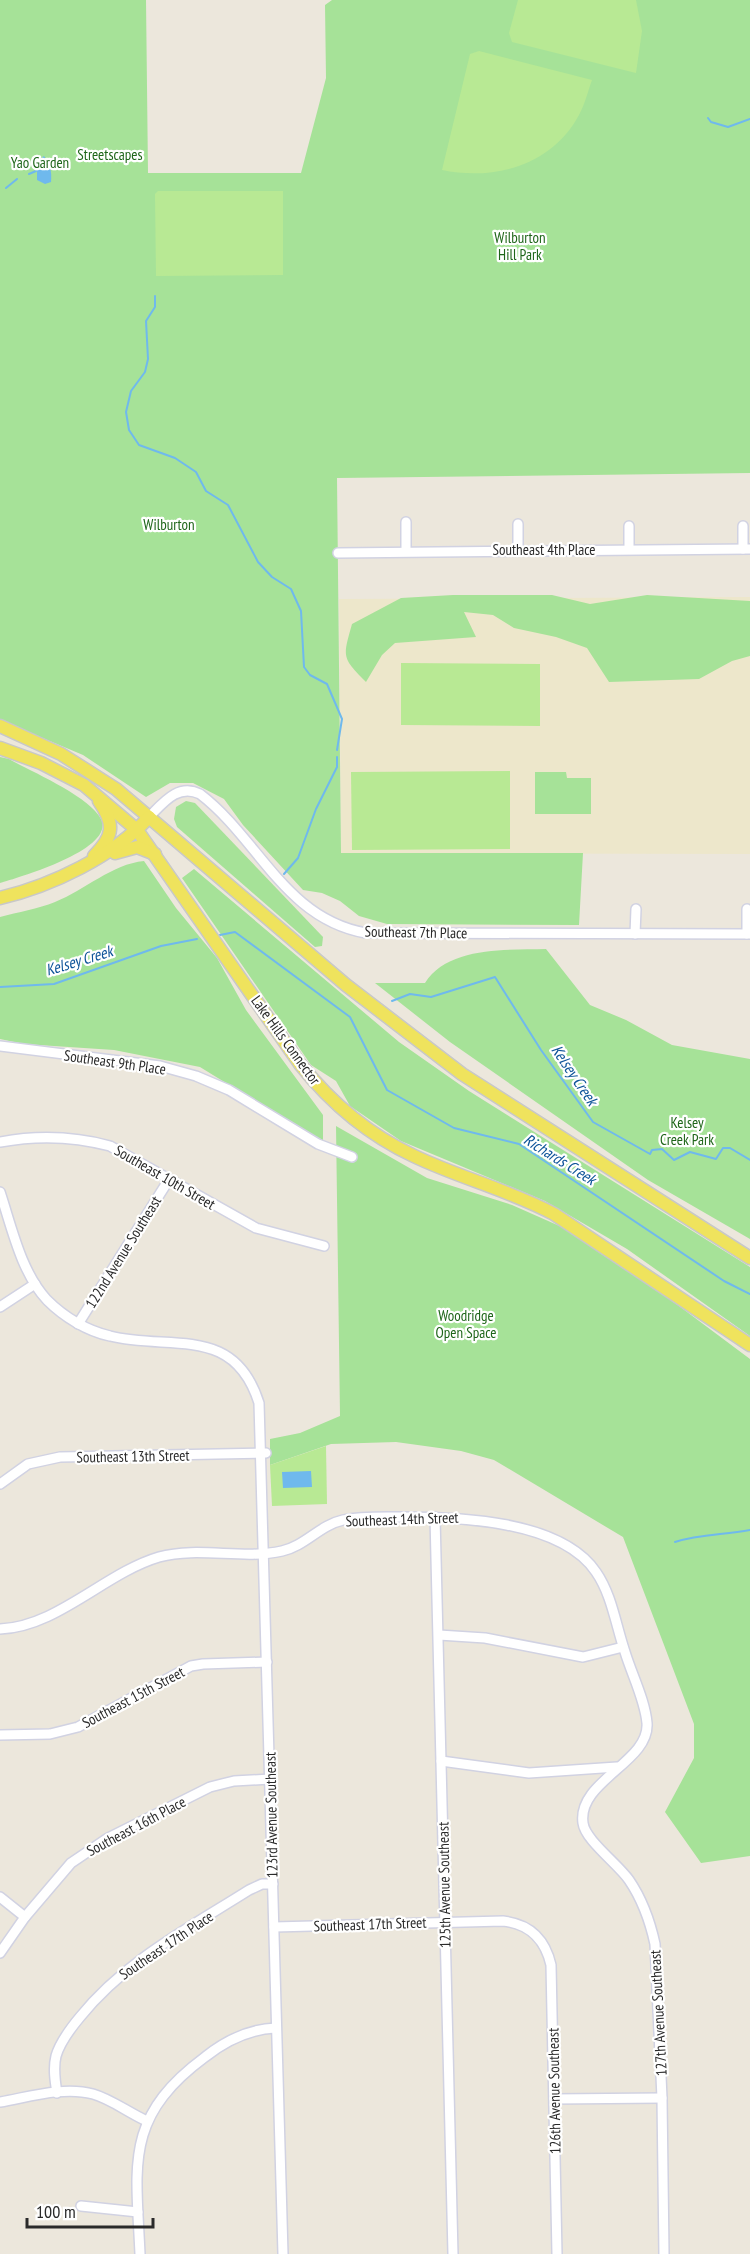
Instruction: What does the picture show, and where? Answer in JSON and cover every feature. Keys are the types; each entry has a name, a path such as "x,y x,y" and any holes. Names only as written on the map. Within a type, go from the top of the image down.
{"main road":[{"path":"0,726 45,745 81,766 149,817 346,985 453,1068 507,1105 750,1258"},
{"name":"Lake Hills Connector","path":"0,748 41,763 93,793 137,830 158,855 300,1064 336,1105 377,1135 411,1155 554,1214 750,1345"},
{"path":"88,862 104,846 111,831 110,817 93,793"},
{"path":"0,898 40,885 112,851 149,817"},
{"path":"88,862 137,847 158,855"}],"street":[{"path":"406,522 406,550"},
{"path":"518,524 518,550"},
{"path":"629,525 629,549"},
{"path":"743,526 746,549"},
{"name":"Southeast 4th Place","path":"338,553 406,550 746,549"},
{"name":"Southeast 7th Place","path":"149,817 163,802 178,792 188,789 200,794 300,903 323,919 348,930 375,933 749,934"},
{"path":"635,934 636,909"},
{"path":"747,909 749,934"},
{"name":"Southeast 9th Place","path":"0,1046 139,1063 196,1076 238,1095 318,1144 352,1157"},
{"name":"Southeast 10th Street","path":"0,1142 37,1137 84,1139 110,1146 168,1181 256,1228 324,1246"},
{"name":"122nd Avenue Southeast","path":"78,1324 168,1181"},
{"path":"0,1192 35,1284 47,1300 78,1324"},
{"path":"0,1307 35,1284"},
{"name":"123rd Avenue Southeast","path":"78,1324 110,1336 206,1345 234,1361 249,1378 260,1403 264,1453 267,1662 283,2254"},
{"name":"Southeast 13th Street","path":"3,1481 28,1464 60,1457 264,1453"},
{"name":"125th Avenue Southeast","path":"435,1517 453,2254"},
{"name":"Southeast 14th Street","path":"0,1629 35,1622 122,1574 160,1557 200,1552 265,1552 289,1549 322,1528 344,1519 470,1518 502,1523 539,1535"},
{"name":"127th Avenue Southeast","path":"539,1535 578,1555 596,1571 611,1604 644,1709 647,1729 639,1748 617,1767 585,1805 582,1821 588,1836 615,1862 630,1881 650,1922 657,1960 664,2254"},
{"path":"439,1635 485,1638 583,1657 623,1647"},
{"name":"Southeast 15th Street","path":"0,1735 50,1734 78,1727 191,1666 267,1662"},
{"path":"441,1761 529,1773 617,1767"},
{"name":"Southeast 16th Place","path":"0,1953 25,1917 71,1863 108,1838 210,1787 234,1781 270,1779"},
{"name":"Southeast 17th Place","path":"57,2093 54,2071 61,2043 90,2004 116,1978 158,1947 249,1890 262,1884 273,1884"},
{"path":"0,1897 25,1917"},
{"name":"Southeast 17th Street","path":"274,1927 503,1920 523,1925 535,1933"},
{"name":"126th Avenue Southeast","path":"535,1933 544,1944 551,1965 557,2254"},
{"path":"140,2254 139,2153 147,2121 165,2093 208,2054 254,2030 276,2028"},
{"path":"0,2102 57,2093 95,2094 147,2121"},
{"path":"554,2099 662,2098"},
{"path":"81,2206 138,2212"}],"shaded area":[{"path":"750,597 750,854 341,853 339,599"}],"green space":[{"name":"Wilburton Hill Park","path":"0,0 146,0 148,173 301,173 326,78 325,5 332,0 750,0 750,473 337,478 341,853 583,853 579,925 387,924 359,916 340,901 322,893 303,890 243,825 224,799 193,783 170,783 146,797 83,755 0,720"},
{"path":"518,0 636,0 642,31 636,73 512,42 509,33"},
{"path":"479,51 592,80 581,111 568,132 538,157 502,171 462,173 442,170 470,54"},
{"path":"158,191 283,191 283,275 156,276 155,194"},
{"path":"453,595 552,595 590,604 647,595 750,601 750,656 732,661 699,679 609,682 587,648 556,637 514,628 493,615 464,612 476,637 395,643 382,655 366,682 352,667 346,656 346,650 352,624 401,598"},
{"path":"401,663 540,664 540,726 401,725"},
{"path":"0,757 9,759 59,785 95,810 101,819 102,830 94,841 64,860 0,883"},
{"path":"510,771 510,849 352,850 351,772"},
{"path":"535,772 566,772 567,778 591,778 591,814 535,814"},
{"path":"186,801 195,803 323,937 322,946 315,947 177,827 174,819 176,807"},
{"path":"144,861 176,908 217,958 246,1010 323,1115 323,1143 200,1067 114,1050 24,1044 0,1039 0,917 55,902 110,872"},
{"path":"194,869 399,1042 469,1091 750,1267 750,1336 627,1249 545,1201 401,1141 350,1106 336,1081 311,1065 182,878"},
{"name":"Kelsey Creek Park","path":"546,949 590,1005 626,1020 672,1045 750,1059 750,1239 648,1180 450,1042 375,983 425,983 435,971 463,956 497,950"},
{"name":"Woodridge Open Space","path":"336,1126 427,1178 512,1205 564,1228 675,1303 750,1359 750,1856 701,1863 665,1812 694,1758 694,1724 623,1537 494,1460 461,1451 396,1442 331,1444 270,1465 270,1439 300,1433 340,1416"},
{"path":"326,1446 327,1504 272,1506 270,1465"}],"water":[{"path":"44,156 51,175 51,182 45,184 37,180 37,162"},
{"path":"311,1471 312,1487 283,1488 282,1472"}],"waterway":[{"path":"708,118 711,122 728,127 750,119"},
{"path":"29,174 36,171"},
{"path":"6,188 17,179"},
{"path":"155,296 155,307 146,321 148,359 145,372 131,391 126,412 129,430 139,445 175,458 196,472 206,491 228,505 258,562 272,577 291,589 301,611 304,667 310,675 327,684 342,719 337,750"},
{"path":"284,874 298,858 316,809 337,767 337,757"},
{"name":"Richards Creek","path":"220,935 235,932 350,1017 387,1090 454,1128 519,1144 724,1281 750,1294"},
{"name":"Kelsey Creek","path":"0,987 54,984 161,946 197,939"},
{"name":"Kelsey Creek","path":"392,1001 410,994 431,997 495,977 541,1050 593,1122 650,1154 652,1150 662,1149 674,1160 690,1152 716,1159 723,1148 730,1148 750,1160"},
{"path":"675,1542 694,1537 750,1530"}],"park label":[{"name":"Streetscapes","path":"110,154"},
{"name":"Yao Garden","path":"40,162"},
{"name":"Wilburton","path":"169,524"}]}
